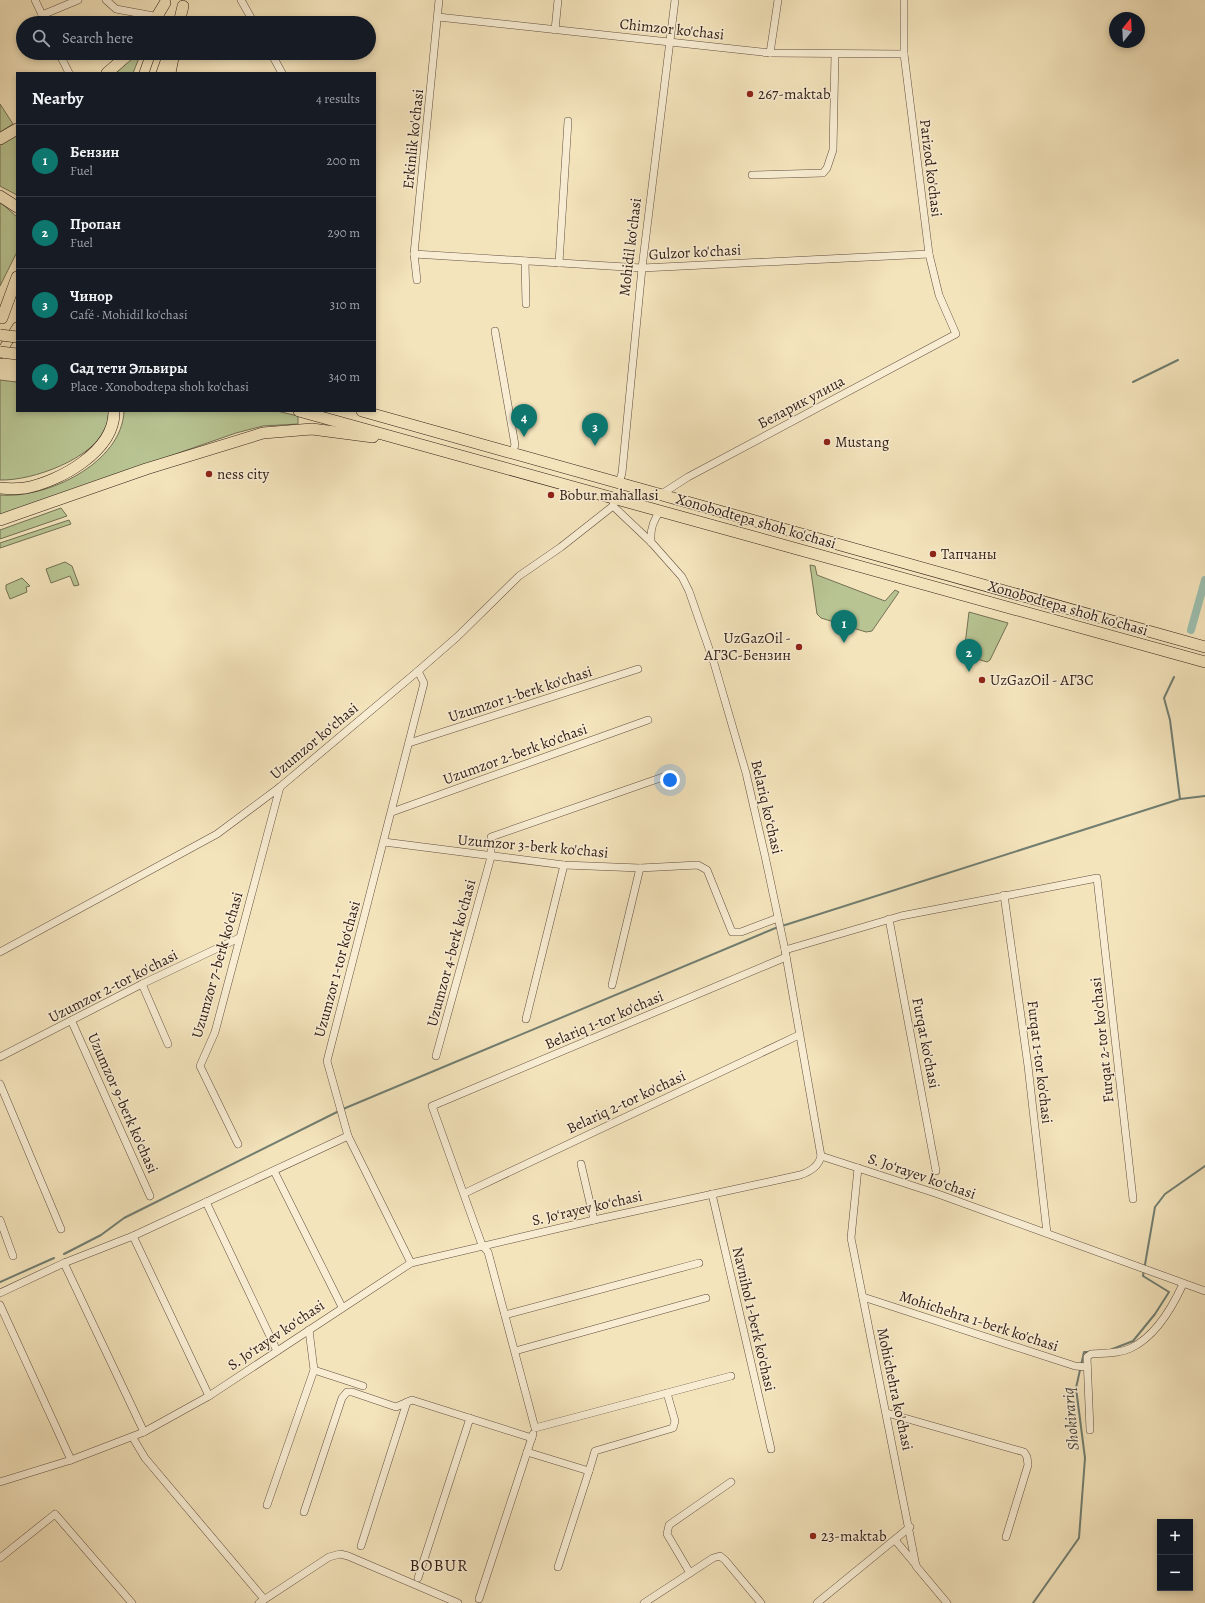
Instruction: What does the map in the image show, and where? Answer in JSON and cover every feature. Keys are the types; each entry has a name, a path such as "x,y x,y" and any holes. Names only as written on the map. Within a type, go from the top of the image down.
{"highway":[{"path":"160,16 166,2"},
{"path":"180,16 183,3"},
{"path":"108,72 122,60"},
{"path":"170,72 173,60"},
{"path":"0,139 16,130"},
{"path":"0,196 16,206"},
{"path":"1,319 16,280"},
{"path":"0,335 16,337"},
{"path":"0,353 16,354"},
{"path":"376,407 433,431"},
{"path":"0,488 24,488 37,485 78,465 93,453 105,439 112,425 114,412"},
{"name":"Xonobodtepa shoh ko'chasi","path":"303,412 430,446 614,502 661,510 1205,662"},
{"name":"Xonobodtepa shoh ko'chasi","path":"366,412 1205,647"},
{"path":"0,520 154,466 264,433 312,429 430,446"},
{"name":"Mohidil ko'chasi","path":"614,502 619,483"},
{"path":"881,572 884,558"},
{"path":"1134,642 1138,642 1143,638 1142,634 1135,628"}],"main road":[{"path":"144,72 149,60"},
{"path":"161,72 166,60"},
{"path":"1,319 16,295"},
{"path":"0,353 16,329"}],"street":[{"path":"35,0 42,14 78,0"},
{"path":"108,0 116,9 143,16"},
{"path":"241,0 250,16"},
{"name":"Erkinlik ko'chasi","path":"417,280 414,254 440,0"},
{"path":"555,30 558,0"},
{"name":"Mohidil ko'chasi","path":"619,483 626,439 642,268 675,0"},
{"path":"770,53 778,0"},
{"name":"Parizod ko'chasi","path":"904,0 904,54 928,254 939,294 956,334"},
{"name":"Chimzor ko'chasi","path":"438,17 770,53 904,54"},
{"path":"752,175 823,173 827,168 833,150 835,54"},
{"path":"63,60 69,72"},
{"path":"275,60 281,72"},
{"path":"559,263 568,121"},
{"name":"Gulzor ko'chasi","path":"414,254 642,268 928,254"},
{"path":"526,261 526,304"},
{"path":"495,331 515,445 512,454"},
{"name":"Беларик улица","path":"660,495 688,477 956,334"},
{"name":"Belariq koʻchasi","path":"614,502 672,564 686,584 714,663 746,773 781,929 821,1156"},
{"name":"Uzumzor koʻchasi","path":"0,952 217,834 280,787 457,637 519,576 561,547 614,502"},
{"path":"651,542 650,532 653,523 661,510"},
{"name":"Uzumzor 1-berk ko'chasi","path":"409,743 638,669"},
{"name":"Uzumzor 1-tor ko‘chasi","path":"411,1263 348,1136 327,1061 424,683 418,671"},
{"name":"Uzumzor 2-berk ko'chasi","path":"392,812 648,720"},
{"name":"Uzumzor 4-berk ko'chasi","path":"436,1056 492,857 491,837 666,776"},
{"name":"Uzumzor 7-berk ko'chasi","path":"238,1144 200,1066 215,1032 280,787"},
{"name":"Uzumzor 3-berk ko'chasi","path":"384,842 564,865 640,868 698,866 707,870 732,932 741,932 778,918"},
{"path":"526,1019 564,865"},
{"path":"612,985 640,868"},
{"name":"Belariq 1-tor ko'chasi","path":"465,1193 432,1106 786,953 890,919 1004,895 1098,878"},
{"name":"Furqat 2-tor ko'chasi","path":"1098,878 1133,1199"},
{"name":"Furqat 1-tor ko'chasi","path":"1004,895 1028,1066 1047,1233"},
{"name":"Furqat ko'chasi","path":"890,919 936,1171"},
{"name":"Uzumzor 2-tor ko'chasi","path":"0,1057 72,1022 142,984 239,938"},
{"path":"142,984 168,1044"},
{"name":"Uzumzor 9-berk ko'chasi","path":"72,1022 150,1196"},
{"name":"Belariq 2-tor ko'chasi","path":"465,1193 799,1035"},
{"path":"0,1084 61,1229"},
{"path":"0,1293 64,1263 133,1236 348,1136"},
{"name":"S. Joʻrayev koʻchasi","path":"0,1482 71,1460 134,1438 209,1396 411,1263 482,1245 800,1175 816,1166 821,1156 1047,1233 1205,1291"},
{"path":"581,1164 594,1220"},
{"name":"Mohichehra ko'chasi","path":"858,1168 851,1238 910,1527 916,1566"},
{"path":"274,1170 342,1307"},
{"path":"465,1193 482,1245 488,1252 535,1428 479,1599"},
{"name":"Navnihol 1-berk ko'chasi","path":"712,1194 771,1450"},
{"path":"206,1202 277,1351"},
{"path":"0,1220 13,1256"},
{"path":"133,1236 209,1396"},
{"path":"64,1263 144,1432"},
{"path":"505,1315 699,1263"},
{"path":"1090,1430 1087,1367 1088,1355 1119,1352 1131,1348 1155,1330 1175,1302 1183,1284"},
{"name":"Mohichehra 1-berk ko'chasi","path":"863,1297 1075,1366 1087,1367"},
{"path":"515,1351 706,1298"},
{"path":"0,1305 71,1460"},
{"path":"267,1505 314,1370 309,1330"},
{"path":"314,1370 363,1386"},
{"path":"535,1428 731,1376"},
{"path":"304,1512 344,1394 352,1392 396,1407 412,1400 532,1438"},
{"path":"558,1567 595,1451 673,1428 674,1421 667,1393"},
{"path":"361,1546 407,1402"},
{"path":"887,1413 1024,1452 1027,1457 1028,1465 1006,1537"},
{"path":"418,1578 470,1418"},
{"path":"134,1438 145,1458 262,1601 330,1557 340,1554 348,1556 454,1602"},
{"path":"527,1452 589,1471"},
{"path":"690,1573 667,1534 667,1529 669,1525 731,1482"},
{"path":"0,1558 52,1515 56,1515 132,1603"},
{"path":"817,1603 910,1527"},
{"path":"895,1540 947,1603"},
{"path":"644,1603 713,1558 720,1556 761,1603"}],"green space":[{"path":"130,60 138,60 133,72 117,72"},
{"path":"0,104 13,124 0,132"},
{"path":"16,135 16,194 0,186 0,144"},
{"path":"0,202 16,216 16,254 0,286"},
{"path":"0,380 16,382 16,412 109,412 107,426 100,438 89,448 76,458 61,466 28,477 0,480"},
{"path":"124,412 281,412 298,416 298,424 263,426 236,433 0,515 0,495 19,495 39,491 59,484 79,474 96,461 110,447 120,430"},
{"path":"61,508 67,516 0,539 0,530"},
{"path":"69,520 71,524 0,548 0,543"},
{"path":"65,562 72,566 79,585 74,586 70,576 51,583 46,569"},
{"path":"810,565 815,566 817,575 885,601 895,590 899,592 872,631 866,632 821,618 817,614"},
{"path":"22,578 30,586 26,587 27,592 10,599 6,585"},
{"path":"969,612 1008,623 990,660 987,662 967,656 964,653"}],"waterway":[{"path":"1133,382 1178,360"},
{"path":"1191,630 1205,580"},
{"path":"1174,677 1164,698 1170,720 1180,799"},
{"path":"782,926 1180,799 1205,796"},
{"path":"343,1109 778,927"},
{"path":"64,1254 101,1235 124,1218 339,1111"},
{"name":"Shokirariq","path":"1110,1350 1133,1341 1155,1314 1169,1292 1143,1276 1155,1207 1165,1194 1205,1166"},
{"path":"0,1282 54,1258"},
{"name":"Shokirariq","path":"1033,1603 1079,1538 1085,1458 1076,1388 1084,1352 1090,1352"}],"place":[{"name":"267-maktab","path":"750,94"},
{"name":"Сад тети Эльвиры","path":"524,437"},
{"name":"Mustang","path":"827,442"},
{"name":"Чинор","path":"595,446"},
{"name":"ness city","path":"209,474"},
{"name":"Bobur mahallasi","path":"551,495"},
{"name":"Тапчаны","path":"933,554"},
{"name":"Бензин","path":"844,643"},
{"name":"UzGazOil - АГЗС-Бензин","path":"799,647"},
{"name":"Пропан","path":"969,672"},
{"name":"UzGazOil - АГЗС","path":"982,680"},
{"name":"23-maktab","path":"813,1536"}],"district":[{"name":"BOBUR","path":"439,1565"}]}
